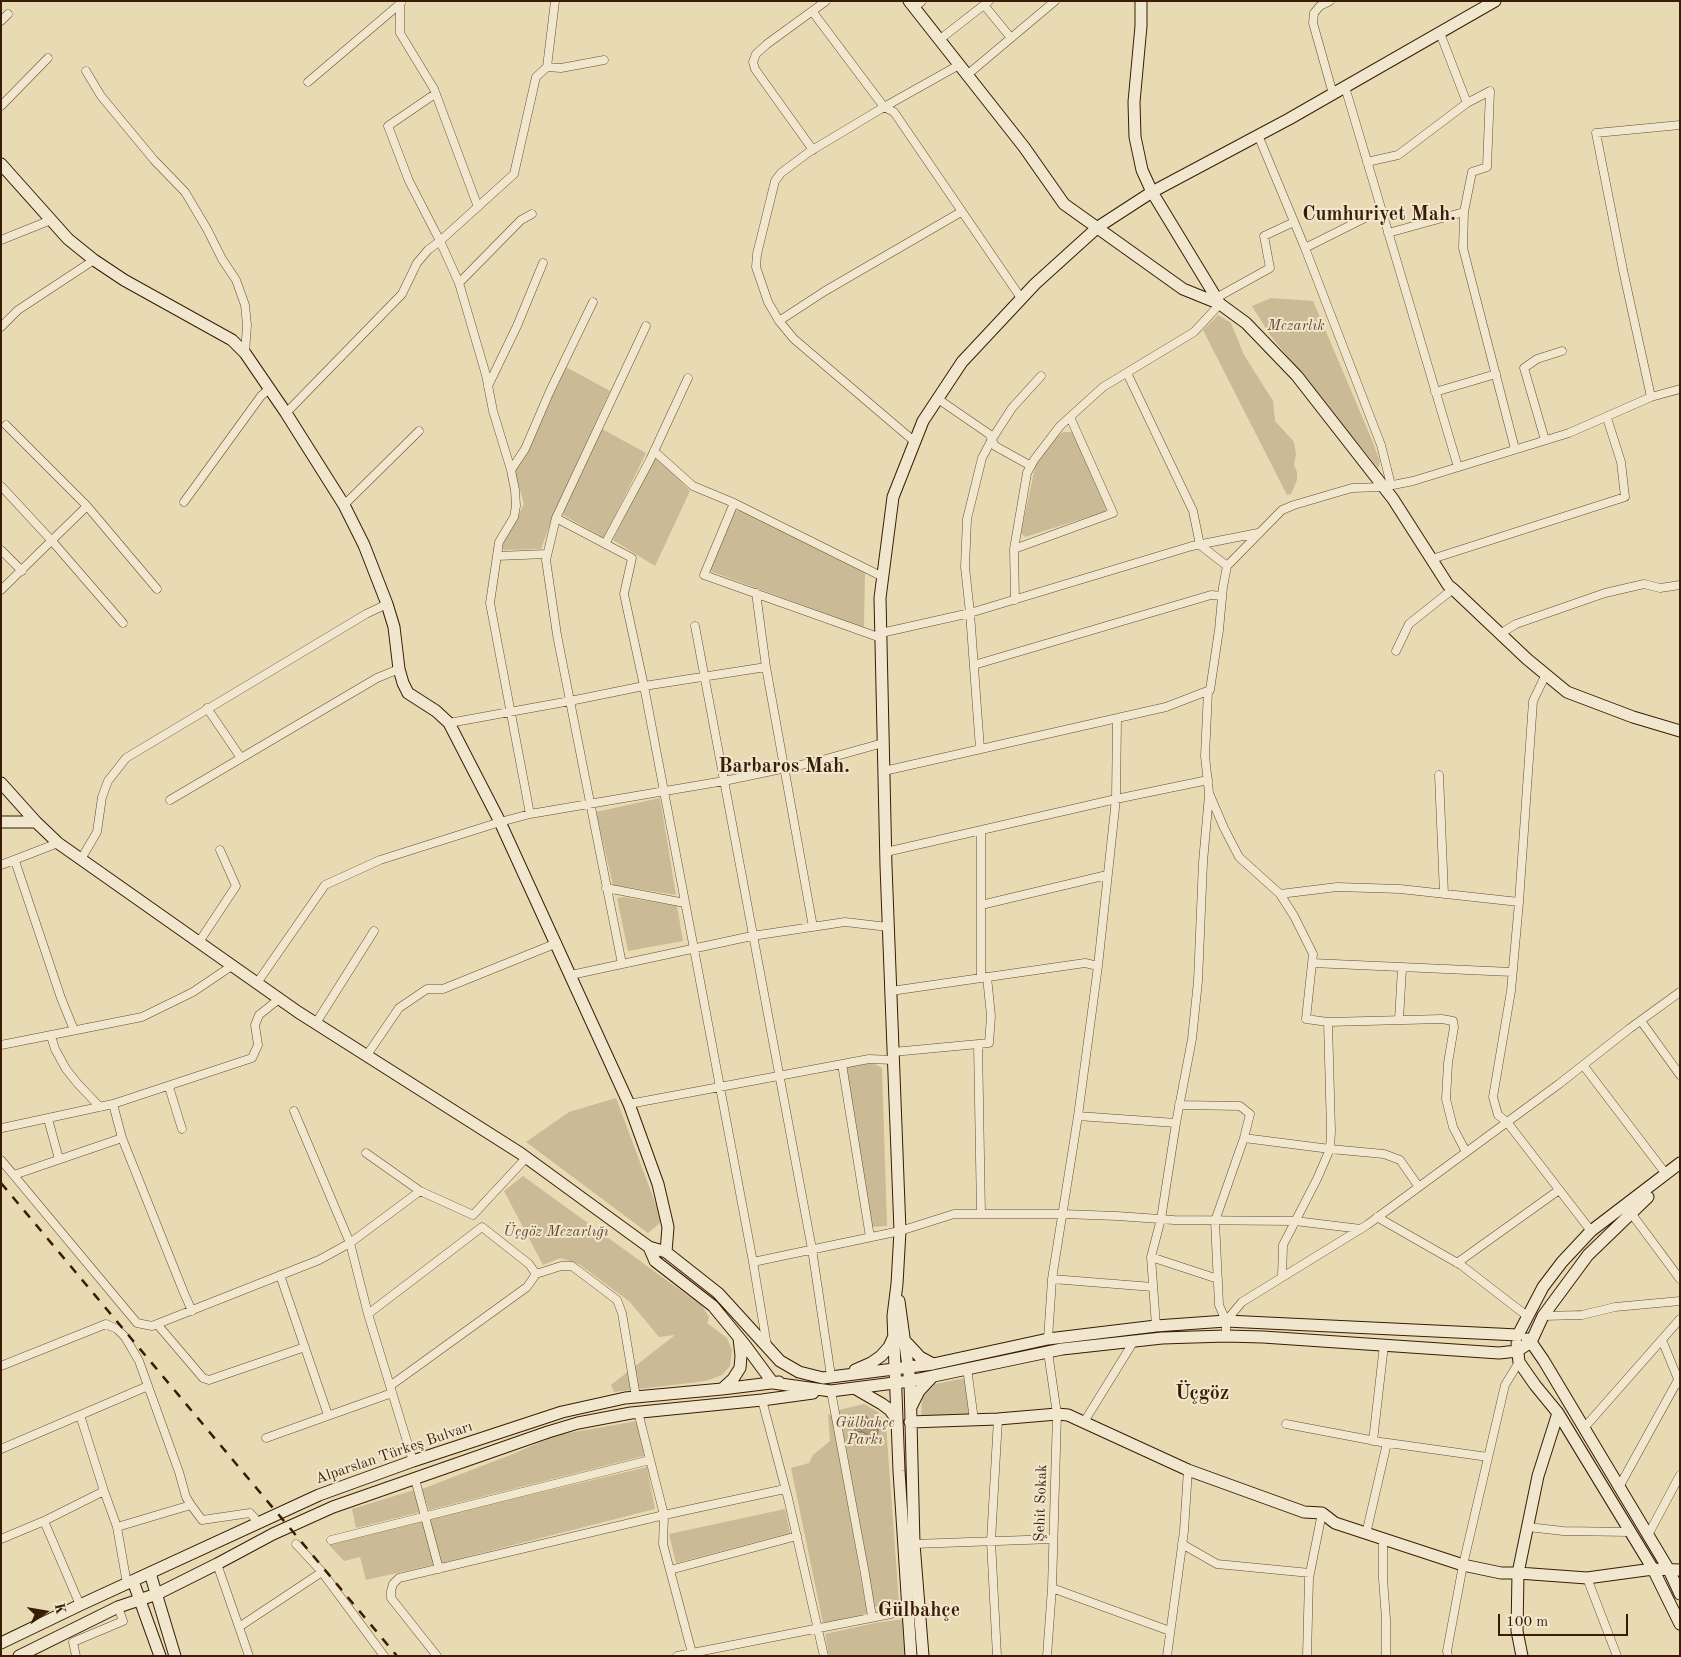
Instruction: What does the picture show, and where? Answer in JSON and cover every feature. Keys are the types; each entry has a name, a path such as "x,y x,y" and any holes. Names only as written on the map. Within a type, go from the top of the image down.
{"main road":[{"path":"1141,1 1141,26 1134,102 1135,137 1142,170 1152,192 1218,301"},
{"path":"911,1656 906,1606 893,1316 900,1231 888,927 880,598 893,497 924,421 962,362 1035,284 1098,227 1152,192 1333,94 1495,1"},
{"path":"915,4 939,40 1024,148 1064,204 1183,289 1218,301 1246,323 1297,376 1387,486 1393,499 1448,585 1500,634 1567,692 1633,718 1680,731"},
{"path":"1,164 68,239 94,260 124,280 232,340 244,353 286,413 344,505 364,545 387,604 394,627 399,669 403,683 408,693 436,711 448,723 500,822 630,1104 658,1184 668,1227 666,1252"},
{"path":"1,784 58,843 80,859 279,999 526,1158 649,1247 666,1252 718,1293 780,1361 799,1372 827,1377"},
{"path":"1,822 36,822"},
{"path":"1680,1163 1591,1231 1551,1276 1518,1335 1518,1356 1535,1385 1558,1414 1653,1570 1680,1624"},
{"path":"1518,1356 1531,1342 1543,1316 1588,1255 1641,1202 1680,1172"},
{"path":"649,1247 655,1261 713,1306 773,1383 831,1390 896,1384 1048,1352 1162,1338 1226,1336 1302,1339 1518,1356"},
{"path":"897,1284 910,1381 914,1544 923,1656"},
{"name":"Alparslan Türkeş Bulvarı","path":"1,1643 319,1495 413,1461 562,1412 636,1397 908,1368 1048,1339 1156,1326 1226,1321 1518,1335"},
{"path":"1518,1335 1531,1342 1648,1535 1674,1570 1680,1594"},
{"path":"847,1374 876,1360 886,1351 894,1336"},
{"path":"722,1389 733,1380 740,1368 739,1338"},
{"path":"905,1341 920,1357 933,1364"},
{"path":"910,1408 919,1391 933,1376"},
{"path":"854,1388 882,1404 890,1410 897,1420"},
{"name":"Alparslan Türkeş Bulvarı","path":"19,1656 118,1607 157,1594 273,1534 333,1507 555,1430 578,1423 638,1412 762,1400 831,1390"},
{"path":"1522,1656 1517,1631 1518,1573 1538,1476 1558,1414"},
{"path":"910,1422 1068,1415 1188,1470 1304,1512 1322,1513 1335,1523 1463,1565 1501,1573 1587,1578 1653,1570 1674,1570"},
{"path":"150,1573 175,1656"},
{"path":"130,1583 141,1600 160,1656"}],"street":[{"path":"286,413 402,294 417,263 428,250 514,174 536,77 547,67 555,1"},
{"path":"812,150 755,69 753,62 756,54 767,44 826,1"},
{"path":"967,75 1055,1"},
{"path":"1330,1 1320,6 1314,13 1313,23 1333,94"},
{"path":"401,2 400,33 436,94 478,207"},
{"path":"308,82 401,2"},
{"path":"939,40 986,3 1012,38"},
{"path":"812,12 884,107 894,112 1021,298"},
{"path":"1,21 8,14"},
{"path":"1440,33 1467,103"},
{"path":"1,106 48,58"},
{"path":"547,67 561,68 604,60"},
{"path":"915,442 794,339 768,302 756,267 757,254 775,182 781,174 812,150 959,64"},
{"path":"86,71 101,96 154,160 184,192 236,280 245,305 247,325 244,353"},
{"path":"1345,87 1458,467"},
{"path":"1367,162 1398,154 1467,103 1490,91 1487,167 1472,172 1464,212 1463,248 1515,449"},
{"path":"436,94 388,126 409,181 440,241 458,283 511,470 516,506 514,516 499,542 490,603 530,814"},
{"path":"1651,397 1623,270 1596,133 1680,125"},
{"path":"1258,135 1305,248 1381,446 1387,486"},
{"path":"1305,248 1381,210"},
{"path":"780,321 825,291 961,212"},
{"path":"1388,233 1464,212"},
{"path":"458,283 521,220 532,214"},
{"path":"1,240 51,220"},
{"path":"1015,600 1014,549 1027,473 1060,426 1103,387 1194,332 1218,301 1270,268 1264,236 1294,222"},
{"path":"1,327 18,310 94,260"},
{"path":"488,386 517,326 542,262"},
{"path":"511,470 525,450 593,302"},
{"path":"622,964 589,805 546,560 556,518 646,326"},
{"path":"1545,440 1524,368 1537,359 1562,351"},
{"path":"1127,373 1193,511 1200,545 1227,566"},
{"path":"1435,392 1496,374"},
{"path":"980,749 965,568 967,519 982,458 992,438 1012,408 1041,376"},
{"path":"605,544 654,451 688,378"},
{"path":"184,502 261,396 269,389"},
{"path":"1156,1326 1151,1256 1161,1220 1179,1105 1192,1039 1198,980 1203,862 1209,793 1204,756 1208,691 1210,690 1227,566 1282,510 1294,505 1352,488 1387,486 1413,481 1569,433 1607,418 1651,397 1680,389"},
{"path":"938,399 989,434 995,446 1031,466"},
{"path":"1014,549 1113,513 1070,417"},
{"path":"1432,559 1625,497 1621,462 1607,418"},
{"path":"6,425 87,506 157,589"},
{"path":"344,505 419,431"},
{"path":"654,451 693,486 734,503 883,577"},
{"path":"1,486 52,541 123,623"},
{"path":"734,503 704,575 881,635 970,613 1200,545 1258,533"},
{"path":"1,590 87,506"},
{"path":"556,518 632,558 624,594 664,790 753,1262 767,1346"},
{"path":"1,550 22,571"},
{"path":"496,556 548,554"},
{"path":"1500,634 1516,624 1605,593 1644,584 1660,588 1680,585"},
{"path":"1396,651 1409,624 1453,589"},
{"path":"756,593 766,667 813,927"},
{"path":"974,665 1211,595 1222,596"},
{"path":"80,859 97,832 102,797 108,781 126,758 366,614 387,604"},
{"path":"695,626 812,1249 827,1377"},
{"path":"448,723 644,686 766,667"},
{"path":"170,800 377,678 399,669"},
{"path":"1546,674 1533,702 1511,991 1493,1097 1498,1115 1507,1122 1591,1231"},
{"path":"884,771 1166,707 1208,691"},
{"path":"208,708 241,758"},
{"path":"1048,1339 1052,1279 1078,1116 1098,966 1116,799 1117,718"},
{"path":"257,983 325,885 380,860 530,814 784,769 883,743"},
{"path":"1439,775 1444,894"},
{"path":"886,852 1116,799 1208,780"},
{"path":"1209,793 1239,857 1280,894 1294,916 1313,954 1306,1019 1328,1022 1442,1019 1453,1021 1454,1027 1448,1063 1446,1099 1452,1126 1466,1152"},
{"path":"630,1104 870,1059 989,1043 991,1016 984,978 981,905 981,830"},
{"path":"1,865 58,843"},
{"path":"199,942 236,886 220,850"},
{"path":"15,861 74,1030"},
{"path":"981,905 1107,875"},
{"path":"1280,894 1337,887 1400,889 1519,902"},
{"path":"606,888 685,903"},
{"path":"571,975 752,936 845,922 888,927"},
{"path":"316,1023 374,931"},
{"path":"367,1055 399,1008 427,989 443,989 557,944"},
{"path":"891,991 1086,963 1098,966"},
{"path":"1312,963 1512,972"},
{"path":"1,1045 142,1017 193,992 233,966"},
{"path":"1399,1020 1402,968"},
{"path":"1226,1321 1242,1302 1377,1218 1680,992"},
{"path":"2,1128 113,1104 252,1058 258,1045 255,1025 260,1015 279,999"},
{"path":"1640,1021 1680,1075"},
{"path":"1282,1277 1283,1245 1317,1179 1330,1149 1328,1022"},
{"path":"51,1036 55,1049 66,1069 100,1107"},
{"path":"978,1044 981,1214"},
{"path":"842,1064 870,1237"},
{"path":"1583,1065 1666,1174"},
{"path":"169,1087 182,1129"},
{"path":"113,1104 122,1138 192,1311"},
{"path":"1179,1105 1240,1106 1250,1114 1244,1138 1215,1221 1219,1305 1226,1321 1226,1336"},
{"path":"294,1111 350,1243 368,1314 413,1461"},
{"path":"1078,1116 1176,1123"},
{"path":"48,1118 59,1159"},
{"path":"14,1175 122,1138"},
{"path":"1244,1138 1384,1154 1400,1160 1419,1187"},
{"path":"366,1153 420,1191 473,1215 482,1227 529,1264 536,1274"},
{"path":"473,1215 526,1158"},
{"path":"1,1160 138,1323 152,1326 319,1260 350,1243 420,1191"},
{"path":"1457,1263 1559,1190"},
{"path":"1631,1213 1680,1280"},
{"path":"753,1262 900,1231 954,1214 1063,1214 1161,1220 1295,1221 1361,1229"},
{"path":"1377,1218 1457,1263 1527,1316"},
{"path":"368,1314 482,1227"},
{"path":"1151,1256 1218,1279"},
{"path":"266,1438 328,1416 391,1390 527,1287 536,1274 561,1266 572,1266 617,1300 622,1313 636,1397"},
{"path":"280,1275 328,1416"},
{"path":"1052,1279 1153,1288"},
{"path":"1543,1316 1582,1315 1615,1307 1680,1302"},
{"path":"1584,1428 1680,1319"},
{"path":"1,1366 106,1324 117,1329 125,1337 139,1361 179,1472 186,1497 191,1505 202,1520 250,1512 258,1522"},
{"path":"157,1324 203,1378 209,1380 305,1347"},
{"path":"1619,1487 1679,1382 1662,1340"},
{"path":"1084,1422 1134,1341"},
{"path":"1373,1441 1384,1345"},
{"name":"Şehit Sokak","path":"1047,1656 1052,1588 1057,1414 1048,1352"},
{"path":"1448,1656 1463,1565 1488,1457 1505,1386 1518,1356"},
{"path":"967,1368 974,1420"},
{"path":"1,1449 148,1386"},
{"path":"831,1390 866,1574 872,1617"},
{"path":"762,1400 824,1656"},
{"path":"638,1412 664,1516 663,1544 692,1653"},
{"path":"80,1415 116,1527 130,1583"},
{"path":"997,1656 991,1541 998,1419"},
{"path":"1286,1424 1373,1441 1488,1457"},
{"path":"1366,1534 1387,1443"},
{"path":"330,1540 650,1460"},
{"path":"1167,1656 1182,1544 1188,1470"},
{"path":"1648,1535 1680,1475"},
{"path":"415,1479 439,1569"},
{"path":"437,1656 391,1598 393,1584 399,1578 785,1489"},
{"path":"1,1539 44,1521 104,1491"},
{"path":"116,1527 191,1505"},
{"path":"1307,1656 1310,1573 1322,1513"},
{"path":"44,1521 80,1605"},
{"path":"1528,1527 1630,1532"},
{"path":"670,1570 796,1536"},
{"path":"1383,1538 1382,1579 1386,1619 1386,1656"},
{"path":"914,1544 1053,1539"},
{"path":"296,1544 322,1572 384,1656"},
{"path":"1182,1544 1217,1564 1310,1573"},
{"path":"217,1564 249,1656"},
{"path":"240,1627 322,1572"},
{"path":"1587,1578 1617,1656"},
{"path":"1052,1588 1170,1630"},
{"path":"677,1656 891,1614 906,1606"},
{"path":"76,1656 73,1642 123,1620 118,1607"}],"green space":[{"name":"Mezarlık","path":"1271,298 1313,301 1372,440 1380,462 1378,468 1270,335 1252,306"},
{"path":"1218,315 1231,323 1244,355 1273,401 1275,421 1294,442 1296,454 1294,465 1297,472 1297,480 1291,494 1287,495 1203,330"},
{"path":"566,367 610,391 554,513 541,549 504,550 501,545 524,504 514,470 528,450"},
{"path":"602,429 646,453 604,538 563,515 566,503"},
{"path":"1063,432 1074,432 1107,511 1025,537 1021,533 1035,467 1041,454"},
{"path":"656,456 690,491 655,566 613,540"},
{"path":"743,510 865,572 864,626 862,627 710,571 725,529 734,511"},
{"path":"660,798 676,895 613,885 596,812"},
{"path":"623,897 677,906 683,941 628,951 617,898"},
{"path":"873,1063 882,1068 887,1226 872,1227 846,1067"},
{"name":"Üçgöz Mezarlığı","path":"616,1098 662,1221 648,1233 526,1142 569,1112"},
{"name":"Üçgöz Mezarlığı","path":"523,1176 702,1306 709,1317 707,1323 727,1338 732,1350 730,1366 722,1375 706,1381 614,1392 611,1385 675,1335 659,1337 630,1302 579,1264 560,1258 543,1265 504,1191"},
{"path":"965,1378 971,1415 921,1416 922,1398 935,1384"},
{"name":"Gülbahçe Parkı","path":"864,1404 878,1412 886,1424 899,1604 874,1607 839,1410"},
{"path":"828,1414 833,1416 867,1614 823,1623 791,1468 809,1463 813,1455 830,1441"},
{"path":"637,1421 644,1456 429,1510 422,1489 557,1435"},
{"path":"647,1467 655,1509 442,1563 429,1519"},
{"path":"414,1490 420,1512 356,1528 352,1509"},
{"path":"785,1509 790,1533 676,1563 669,1534"},
{"path":"424,1518 436,1564 366,1580 360,1557 344,1561 329,1545"},
{"path":"904,1619 907,1656 829,1656 825,1634"}],"shaded area":[{"path":"866,1416 870,1421 878,1424 878,1432 875,1438 872,1439 863,1432 855,1432 856,1425 853,1421 854,1419"}],"railway":[{"path":"1,1183 397,1656"}],"district":[{"name":"Cumhuriyet Mah.","path":"1379,215"},
{"name":"Barbaros Mah.","path":"784,767"},
{"name":"Üçgöz","path":"1202,1394"},
{"name":"Gülbahçe","path":"919,1611"}]}
